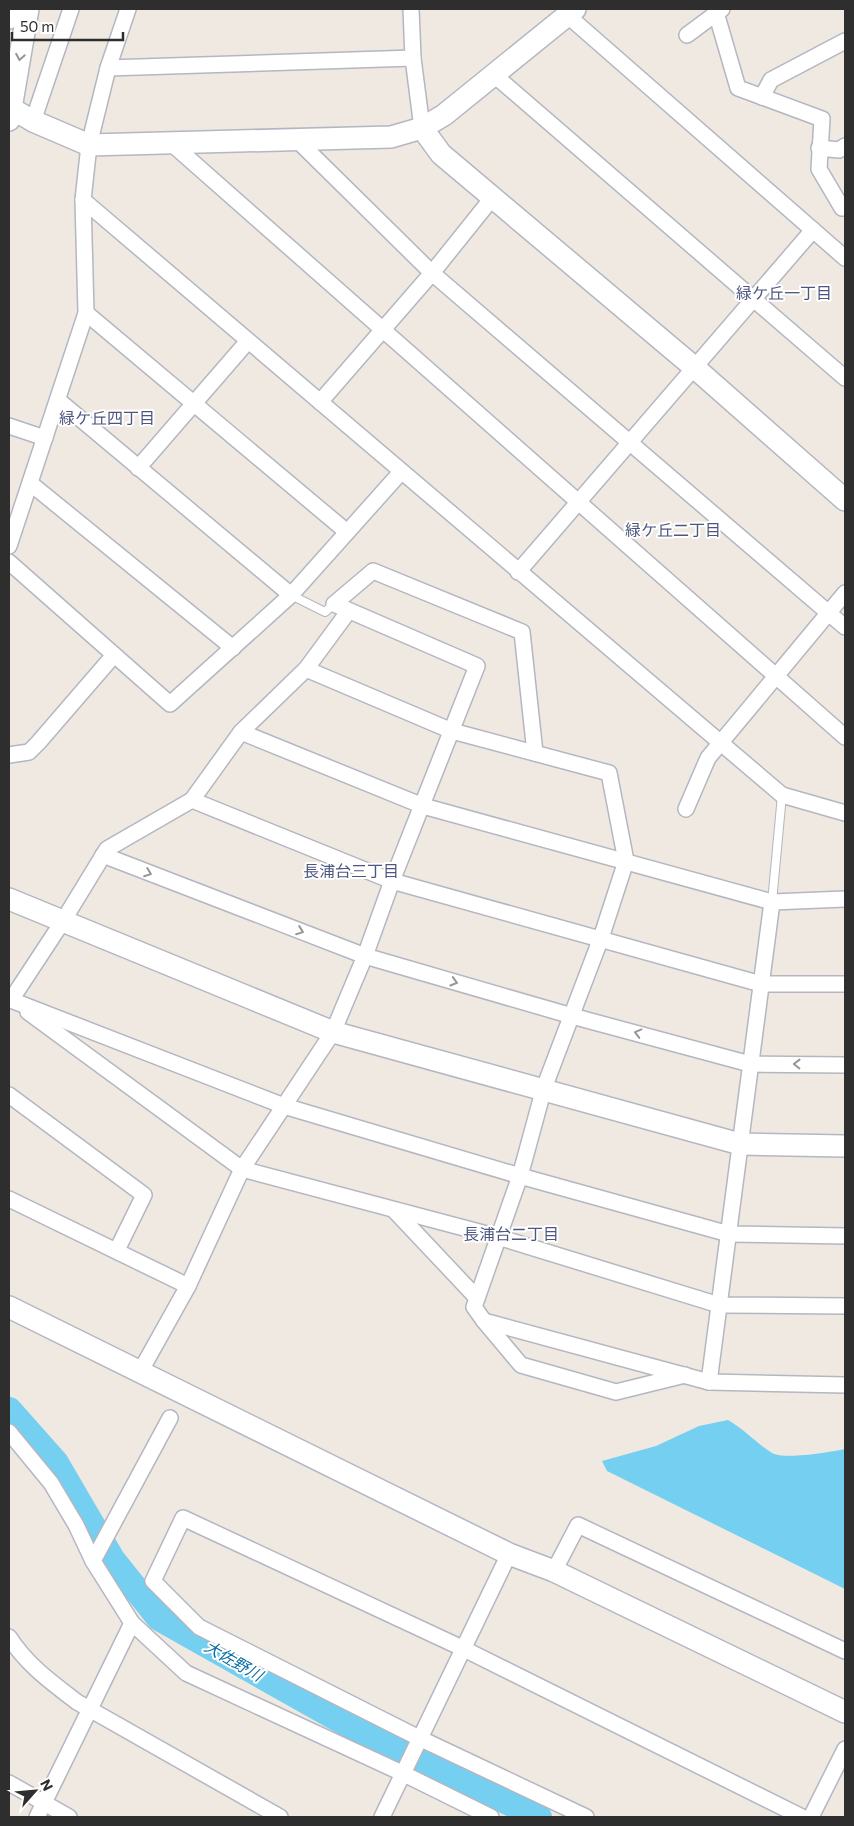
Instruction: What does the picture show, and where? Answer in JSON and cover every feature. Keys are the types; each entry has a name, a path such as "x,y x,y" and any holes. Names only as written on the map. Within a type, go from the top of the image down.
{"street":[{"path":"9,18 10,9"},
{"path":"28,9 10,112 88,145 295,138 391,137 422,128 444,115 571,12 845,258"},
{"path":"33,121 70,9"},
{"path":"9,546 86,313 83,200 88,145 108,68 128,9"},
{"path":"411,9 413,58 422,128 441,154 695,368 845,500"},
{"path":"687,35 718,11 738,88 822,119 819,169 842,208 845,208"},
{"path":"762,97 771,80 845,41"},
{"path":"108,68 413,58"},
{"path":"493,74 845,378"},
{"path":"295,138 432,273 845,627"},
{"path":"171,143 845,737"},
{"path":"819,148 839,150 845,146"},
{"path":"320,402 432,273 493,197"},
{"path":"83,200 782,795 845,813"},
{"path":"518,572 813,230"},
{"path":"86,313 347,532"},
{"path":"138,468 248,341"},
{"path":"58,400 291,595"},
{"path":"9,426 45,438"},
{"path":"9,562 170,704 291,595 401,472"},
{"path":"30,484 232,648"},
{"path":"140,1372 188,1286 242,1169 333,1032 365,956 392,881 477,666 348,612 334,604 373,571 522,632 535,753"},
{"path":"686,810 708,758 845,593"},
{"path":"10,999 64,921 107,849 192,800 241,732 306,669 348,612"},
{"path":"9,755 29,752 114,655"},
{"path":"306,669 452,731 609,774 626,861 601,938 544,1088 520,1176 474,1306 521,1366 616,1392 686,1375"},
{"path":"241,732 423,806 772,902 845,899"},
{"path":"192,800 392,881 761,984 845,984"},
{"path":"103,855 365,956 572,1016 750,1064 845,1065"},
{"path":"9,899 333,1032 544,1088 740,1144 845,1146"},
{"path":"709,1382 772,902"},
{"path":"10,999 284,1106 520,1176 728,1234 845,1236"},
{"path":"10,999 242,1169 498,1237 719,1304 845,1306"},
{"path":"9,1095 144,1195 117,1250"},
{"path":"9,1199 188,1286"},
{"path":"393,1209 477,1298"},
{"path":"9,1307 509,1554 554,1572 845,1712"},
{"path":"484,1321 709,1382 845,1385"},
{"path":"93,1561 170,1418"},
{"path":"9,1432 51,1483 76,1524 93,1561 132,1623 186,1674 402,1773 491,1817"},
{"path":"586,1817 419,1738 199,1627 154,1581 183,1518 462,1648 802,1817"},
{"path":"554,1572 578,1525 845,1650"},
{"path":"382,1817 509,1554"},
{"path":"41,1811 132,1623"},
{"path":"9,1637 22,1657 46,1679 90,1710 280,1817"},
{"path":"811,1817 845,1749"},
{"path":"9,1783 41,1811 69,1817"}],"lane":[{"path":"291,595 325,612 334,604"},
{"path":"772,902 782,795"}],"water":[{"path":"728,1420 766,1449 778,1455 808,1455 845,1449 845,1589 607,1471 602,1461 656,1446 699,1426"}],"waterway":[{"name":"大佐野川","path":"9,1410 56,1463 112,1559 159,1618 363,1733 539,1817"}],"district":[{"name":"緑ケ丘一丁目","path":"784,292"},
{"name":"緑ケ丘四丁目","path":"107,417"},
{"name":"緑ケ丘二丁目","path":"673,529"},
{"name":"長浦台三丁目","path":"351,870"},
{"name":"長浦台二丁目","path":"511,1233"}]}
